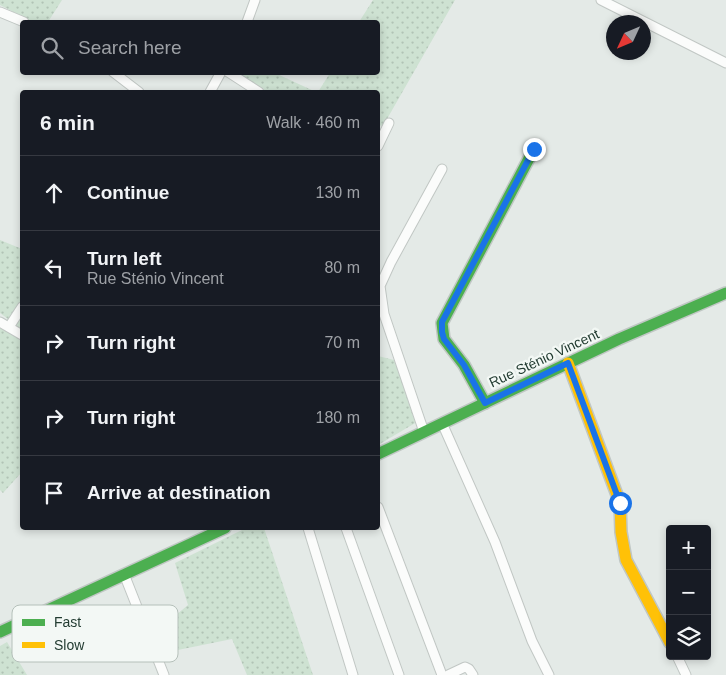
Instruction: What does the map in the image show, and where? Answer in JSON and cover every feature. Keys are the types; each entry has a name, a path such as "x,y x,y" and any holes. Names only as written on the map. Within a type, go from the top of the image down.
{"main road":[{"path":"485,403 464,365 444,339 442,322 534,149"},
{"name":"Rue Sténio Vincent","path":"380,453 619,339 726,293"},
{"path":"568,363 620,503 621,532 626,560 666,635"},
{"path":"58,605 221,530"},
{"path":"0,632 12,626"}],"street":[{"path":"248,20 255,0"},
{"path":"601,0 726,62"},
{"path":"0,12 20,20"},
{"path":"117,75 136,90"},
{"path":"211,90 219,75"},
{"path":"233,75 256,90"},
{"path":"380,141 388,123"},
{"path":"424,432 384,314 380,286 391,262 442,169"},
{"path":"9,327 20,310"},
{"path":"0,322 20,333"},
{"path":"442,424 495,542 532,641 550,675"},
{"path":"380,512 442,675"},
{"path":"309,530 353,675"},
{"path":"347,530 399,675"},
{"path":"124,574 136,605"},
{"path":"679,660 686,675"},
{"path":"159,662 164,675"},
{"path":"448,675 465,667 470,669 473,675"}],"green space":[{"path":"0,0 62,0 49,20 29,20 0,5"},
{"path":"373,0 455,0 383,126 380,125 380,90 319,90 329,75 380,75 380,20 360,20"},
{"path":"230,75 279,75 312,90 264,90"},
{"path":"0,240 20,248 20,474 3,493 0,490 0,329 8,319 0,313"},
{"path":"380,356 394,360 417,422 380,444"},
{"path":"242,530 265,530 313,675 247,675 232,639 178,650 178,613 188,605 175,563"},
{"path":"7,642 12,650 12,662 19,662 27,675 0,675 0,646"}],"traffic: fast":[{"path":"485,403 464,365 444,339 442,323 534,149"},
{"path":"380,453 619,339 726,293"},
{"path":"58,605 221,530"},
{"path":"0,632 12,626"}],"traffic: slow":[{"path":"568,363 620,503 621,532 626,560 666,635"}],"route":[{"path":"534,149 442,322 442,332 444,339 464,365 485,403 568,363 620,503"}]}
